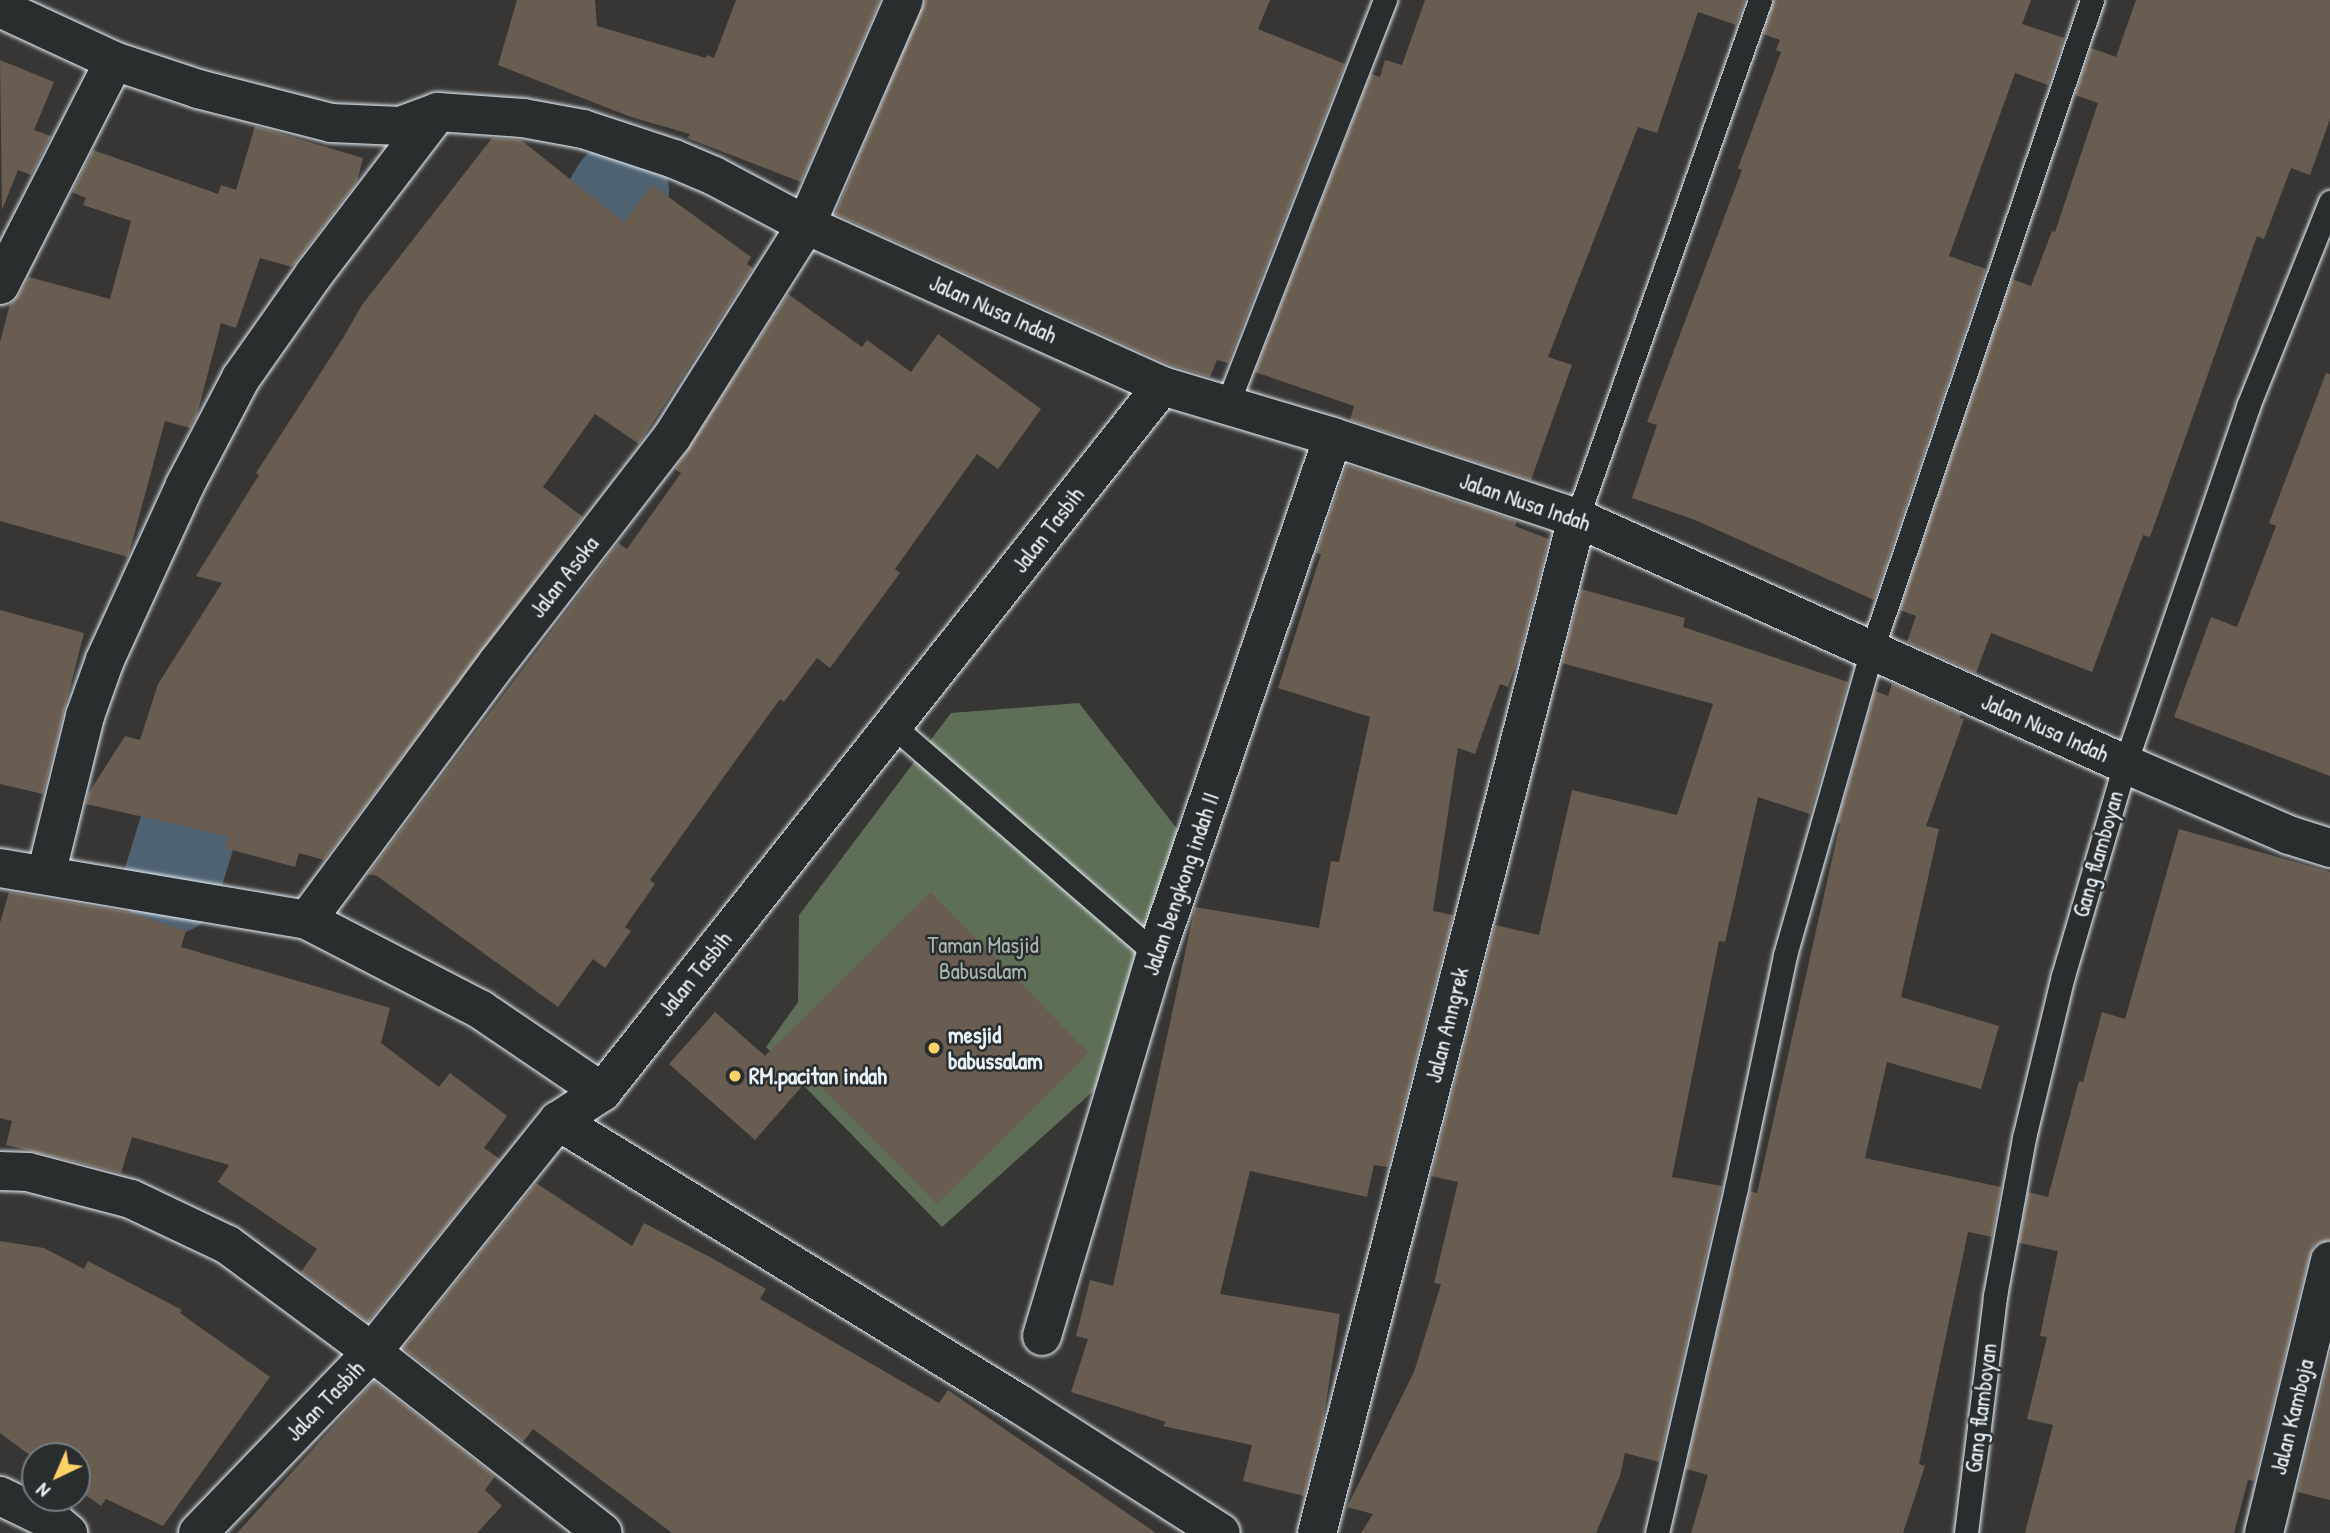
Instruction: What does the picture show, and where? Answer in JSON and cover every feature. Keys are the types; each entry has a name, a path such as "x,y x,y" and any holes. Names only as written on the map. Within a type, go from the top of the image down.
{"street":[{"name":"Jalan Asoka","path":"307,920 498,662 672,437 806,225 904,0"},
{"path":"0,8 114,61 198,89 331,123 400,126 438,112"},
{"path":"0,285 114,61"},
{"name":"Jalan Nusa Indah","path":"438,112 523,118 583,129 674,159 714,176 806,225 1162,386 1333,437 1577,518 2125,764 2289,835 2330,848"},
{"path":"46,875 85,716 106,660 185,485 241,378 314,274 438,112"},
{"name":"Jalan Tasbih","path":"198,1533 372,1352 558,1121 602,1091 1162,386"},
{"name":"Jalan bengkong indah II","path":"1042,1336 1156,954 1333,437"},
{"name":"Jalan Anngrek","path":"1317,1533 1577,518"},
{"path":"0,868 307,920 481,1010 602,1091"},
{"path":"558,1121 1021,1405 1222,1533"},
{"path":"0,1171 28,1172 131,1199 228,1245 372,1352 603,1533"},
{"name":"Jalan Kamboja","path":"2264,1533 2330,1261"},
{"path":"0,1496 56,1523 68,1533"}],"lane":[{"path":"1227,405 1385,0"},
{"path":"1577,518 1760,0"},
{"path":"1657,1533 1736,1188 1785,955 1872,649 2092,0"},
{"name":"Gang flamboyan","path":"1966,1533 1995,1296 2024,1138 2063,976 2125,764 2248,406 2330,202"},
{"path":"893,726 1156,954"}],"green space":[{"name":"Taman Masjid Babusalam","path":"1079,703 1192,848 1138,1051 942,1227 766,1047 798,1002 799,915 951,713"}],"building":[{"path":"517,0 595,0 597,26 706,58 707,55 714,58 736,0 880,0 801,182 687,138 690,134 631,117 498,65"},
{"path":"925,0 1270,0 1258,29 1345,64 1228,363 1217,360 1210,377 1170,365 835,214"},
{"path":"1425,0 1745,0 1736,25 1698,12 1657,133 1638,127 1548,357 1572,365 1531,480 1350,420 1354,406 1255,372 1371,74 1380,77 1385,60 1402,65"},
{"path":"1774,0 2031,0 2022,24 2064,38 2048,85 2015,73 1949,256 1986,269 1874,600 1695,520 1632,498 1657,425 1647,422 1742,170 1738,168 1781,52 1776,50 1780,40 1763,34"},
{"path":"2136,0 2330,0 2330,119 2310,175 2291,168 2264,239 2257,236 2150,537 2143,535 2092,672 1991,633 1976,673 1907,642 1916,616 1900,610 2012,279 2031,286 2052,231 2055,232 2098,103 2075,95 2091,48 2116,57"},
{"path":"0,60 54,82 34,130 51,136 31,175 18,170 2,210"},
{"path":"255,126 363,158 357,182 292,267 260,258 236,328 221,323 197,415 190,428 165,421 128,557 0,521 0,342 10,304 19,295 29,277 110,299 131,221 83,205 86,198 72,192 93,150 218,194 221,185 236,190"},
{"path":"492,138 521,140 624,222 652,185 751,257 747,264 753,268 639,444 595,414 543,487 583,517 324,860 299,853 295,867 225,848 228,836 86,804 88,794 125,736 140,740 158,684 222,583 196,576 259,475 256,473 362,305"},
{"path":"788,294 862,347 867,340 911,372 938,334 1041,409 998,469 977,454 895,569 900,573 830,668 817,658 784,702 780,699 650,880 655,884 625,927 631,931 605,968 593,959 558,1007 377,876 368,874 618,543 627,549 681,473 675,469"},
{"path":"2326,373 2330,374 2330,776 2174,717 2211,617 2237,627 2276,526 2269,523"},
{"path":"1347,465 1517,521 1515,526 1549,539 1520,653 1508,687 1500,684 1475,754 1458,748 1433,911 1453,915 1388,1167 1374,1165 1367,1197 1250,1171 1220,1294 1340,1314 1322,1427 1304,1496 1243,1481 1252,1445 1163,1426 1166,1422 1071,1392 1088,1339 1076,1336 1090,1280 1113,1286 1195,907 1319,928 1331,861 1339,862 1370,717 1278,688 1321,554 1316,553"},
{"path":"1581,589 1685,618 1683,627 1848,682 1810,814 1758,797 1725,942 1719,941 1672,1177 1722,1186 1659,1462 1625,1453 1620,1476 1596,1533 1361,1533 1373,1514 1347,1507 1414,1372 1441,1284 1434,1283 1458,1182 1431,1176 1495,925 1539,935 1572,790 1677,815 1713,704 1562,663"},
{"path":"0,610 84,633 43,794 0,784"},
{"path":"1892,683 1961,714 1960,718 1964,719 1926,826 1939,829 1901,997 1999,1026 1981,1089 1887,1062 1865,1158 2001,1187 1992,1237 1968,1232 1919,1464 1925,1466 1903,1533 1691,1533 1708,1475 1686,1469 1750,1191 1757,1193 1840,824 1837,823 1875,691 1888,696"},
{"path":"2179,829 2330,872 2330,1240 2315,1245 2309,1256 2254,1481 2248,1480 2234,1533 2025,1533 2053,1425 2027,1419 2047,1337 2040,1336 2058,1251 2019,1243 2028,1192 2048,1197 2079,1081 2083,1082 2102,1012 2125,1019"},
{"path":"9,892 133,913 186,931 181,947 390,1008 381,1043 439,1087 450,1073 507,1116 484,1148 500,1159 368,1322 301,1272 317,1249 218,1182 229,1165 132,1137 121,1173 6,1145 12,1121 0,1118 0,923"},
{"name":"mesjid babussalam","path":"931,892 1089,1053 937,1204 811,1076 755,1140 669,1064 715,1012 765,1056"},
{"path":"536,1183 632,1246 644,1223 710,1257 766,1289 760,1299 939,1403 948,1390 1156,1533 672,1533 533,1429 523,1442 403,1348"},
{"path":"0,1241 44,1248 84,1269 88,1261 182,1310 180,1313 270,1377 163,1526 106,1499 101,1506 91,1499 91,1442 21,1442 21,1449 0,1433"},
{"path":"2330,1354 2330,1500 2297,1492"},
{"path":"374,1381 495,1476 485,1490 502,1506 477,1533 237,1533"}],"waterway":[{"path":"527,316 602,221 620,191"},
{"path":"171,885 195,807 252,706"}],"place":[{"name":"mesjid babussalam","path":"934,1048"},
{"name":"RM.pacitan indah","path":"735,1076"}]}
